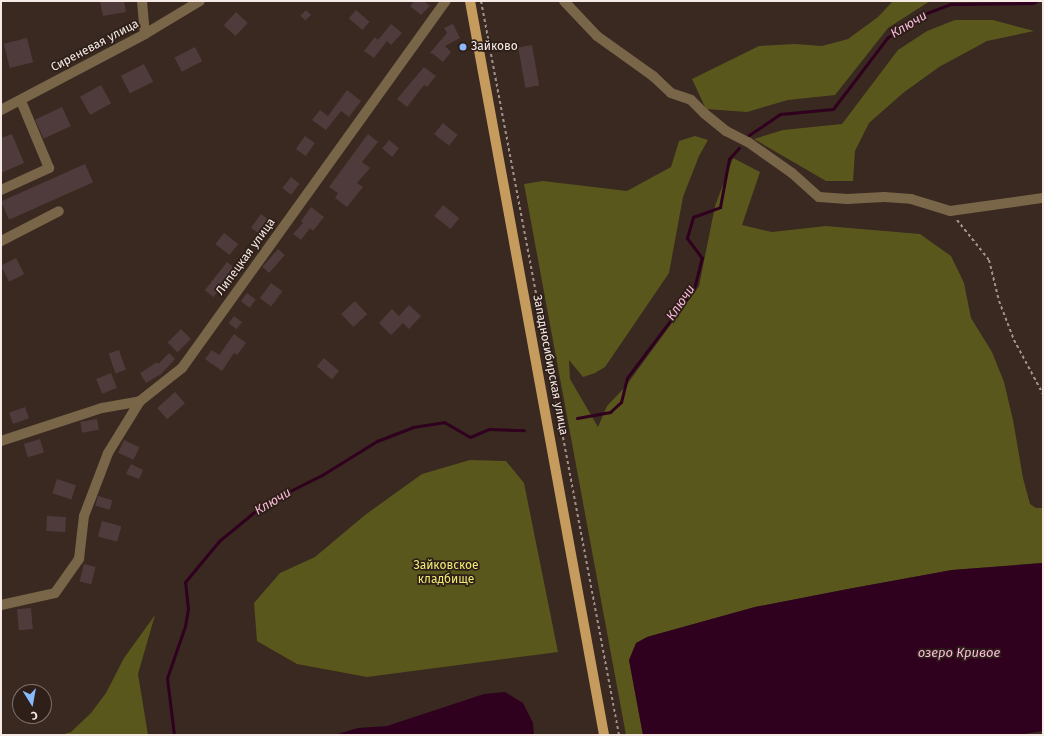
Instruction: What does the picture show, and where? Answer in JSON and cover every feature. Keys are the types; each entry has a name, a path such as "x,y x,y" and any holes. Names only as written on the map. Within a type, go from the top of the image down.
{"main road":[{"name":"Западносибирская улица","path":"470,1 604,735"}],"street":[{"path":"142,1 145,34"},
{"name":"Сиреневая улица","path":"1,110 21,101 145,34 200,1"},
{"name":"Липецкая улица","path":"1,441 102,408 140,401 182,368 446,1"},
{"path":"564,1 597,36 653,76 671,93 691,100 726,131 748,142 792,173 819,197 846,199 884,197 911,199 950,211 1043,198"},
{"path":"1,190 49,168 21,101"},
{"path":"1,242 60,211"},
{"path":"1,605 55,593 79,559 84,516 108,453 140,401"}],"path":[{"path":"482,1 619,735"},
{"path":"950,211 989,260 999,301 1014,340 1043,394"}],"green space":[{"path":"893,1 930,1 888,28 835,95 788,100 747,112 706,109 692,79 759,46 795,44 822,46 848,39 878,17"},
{"path":"955,20 993,20 1034,31 987,41 939,67 903,93 869,123 855,151 853,181 826,181 754,139 783,130 842,124 898,50 927,31"},
{"path":"695,136 708,140 699,156 683,197 669,273 605,367 595,373 583,377 569,360 570,379 598,427 607,406 625,387 699,286 715,206 733,158 760,172 742,225 772,232 826,226 920,234 951,256 964,283 971,318 992,352 1004,382 1013,420 1023,478 1030,504 1036,508 1043,508 1043,563 952,570 848,589 755,607 647,637 629,660 643,735 626,735 524,184 543,181 627,191 671,167 679,141"},
{"name":"Зайковское кладбище","path":"470,460 506,461 524,483 558,652 367,677 297,664 257,641 254,603 280,573 315,557 365,515 422,474"},
{"path":"155,615 138,674 148,735 61,735 71,732 91,713 106,693 124,658"}],"water":[{"name":"озеро Кривое","path":"1043,563 1043,731 1017,735 643,735 629,660 636,643 647,637 755,607 848,589 952,570"},
{"path":"505,692 523,703 533,723 534,735 334,735 358,728 387,726 484,694"}],"building":[{"path":"100,1 124,1 126,12 103,16"},
{"path":"415,1 424,1 430,6 421,15 410,6"},
{"path":"306,10 311,15 305,21 300,16"},
{"path":"356,10 370,22 362,30 349,18"},
{"path":"236,12 248,23 235,36 224,25"},
{"path":"391,24 402,33 391,45 387,41 374,58 364,51 375,37 378,40"},
{"path":"453,24 460,38 445,46 451,52 443,62 432,53 429,54 447,33 444,28"},
{"path":"27,38 33,62 10,68 4,44"},
{"path":"532,45 539,85 525,88 518,47"},
{"path":"195,47 202,61 182,72 175,57"},
{"path":"144,64 153,82 130,94 121,76"},
{"path":"424,67 436,76 427,87 424,85 407,107 397,99"},
{"path":"101,85 111,103 90,115 80,97"},
{"path":"347,90 361,101 349,117 341,111 326,130 312,120 320,110 328,116"},
{"path":"62,107 71,126 44,139 35,120"},
{"path":"443,123 458,135 449,146 434,134"},
{"path":"12,134 24,163 1,173 1,138"},
{"path":"368,134 378,142 362,162 370,168 357,183 363,187 347,207 335,198 338,193 329,187"},
{"path":"305,136 315,143 306,156 296,149"},
{"path":"389,140 399,148 392,157 382,149"},
{"path":"85,164 93,182 9,220 1,201"},
{"path":"291,177 300,184 291,195 282,188"},
{"path":"443,205 459,218 451,229 434,216"},
{"path":"311,207 324,217 313,231 310,228 301,240 293,234 303,223 301,221"},
{"path":"261,214 272,222 262,236 251,228"},
{"path":"224,233 238,244 230,255 215,244"},
{"path":"278,249 285,255 269,273 262,267"},
{"path":"16,258 24,274 9,282 1,266"},
{"path":"227,262 236,269 214,297 205,290"},
{"path":"271,283 282,291 271,307 260,298"},
{"path":"247,293 256,300 250,308 241,301"},
{"path":"355,301 367,314 353,327 341,314"},
{"path":"409,305 421,316 409,329 403,323 391,335 379,323 392,309 399,316"},
{"path":"234,316 242,322 237,329 229,323"},
{"path":"181,329 191,339 177,352 168,342"},
{"path":"234,334 246,343 237,355 234,353 222,371 205,359 212,350 219,355"},
{"path":"119,350 126,370 115,373 109,354"},
{"path":"169,353 175,359 161,374 146,383 140,373 157,362 158,364"},
{"path":"324,358 339,371 332,379 317,366"},
{"path":"111,373 117,388 102,394 96,379"},
{"path":"175,392 185,403 167,419 157,408"},
{"path":"25,407 29,418 13,424 9,413"},
{"path":"97,419 99,430 82,433 80,422"},
{"path":"40,439 44,452 28,457 24,444"},
{"path":"124,440 139,447 133,460 118,453"},
{"path":"131,464 143,470 139,479 126,474"},
{"path":"57,479 76,485 71,499 52,493"},
{"path":"98,496 112,500 110,510 95,506"},
{"path":"47,516 66,517 65,532 46,531"},
{"path":"102,521 121,526 117,542 98,536"},
{"path":"84,564 96,567 91,584 80,581"},
{"path":"31,608 33,629 19,630 17,609"}],"waterway":[{"name":"Ключи","path":"749,135 780,114 833,109 887,38 919,16 951,4 1033,3 1037,1"},
{"name":"Ключи","path":"577,418 610,412 621,402 627,378 694,289 702,258 687,238 693,217 720,207 729,159 739,148"},
{"name":"Ключи","path":"174,735 167,678 185,626 188,609 185,582 219,541 264,504 322,475 377,441 413,427 444,422 470,437 489,429 524,430"}],"place":[{"name":"Зайково","path":"463,47"}]}
